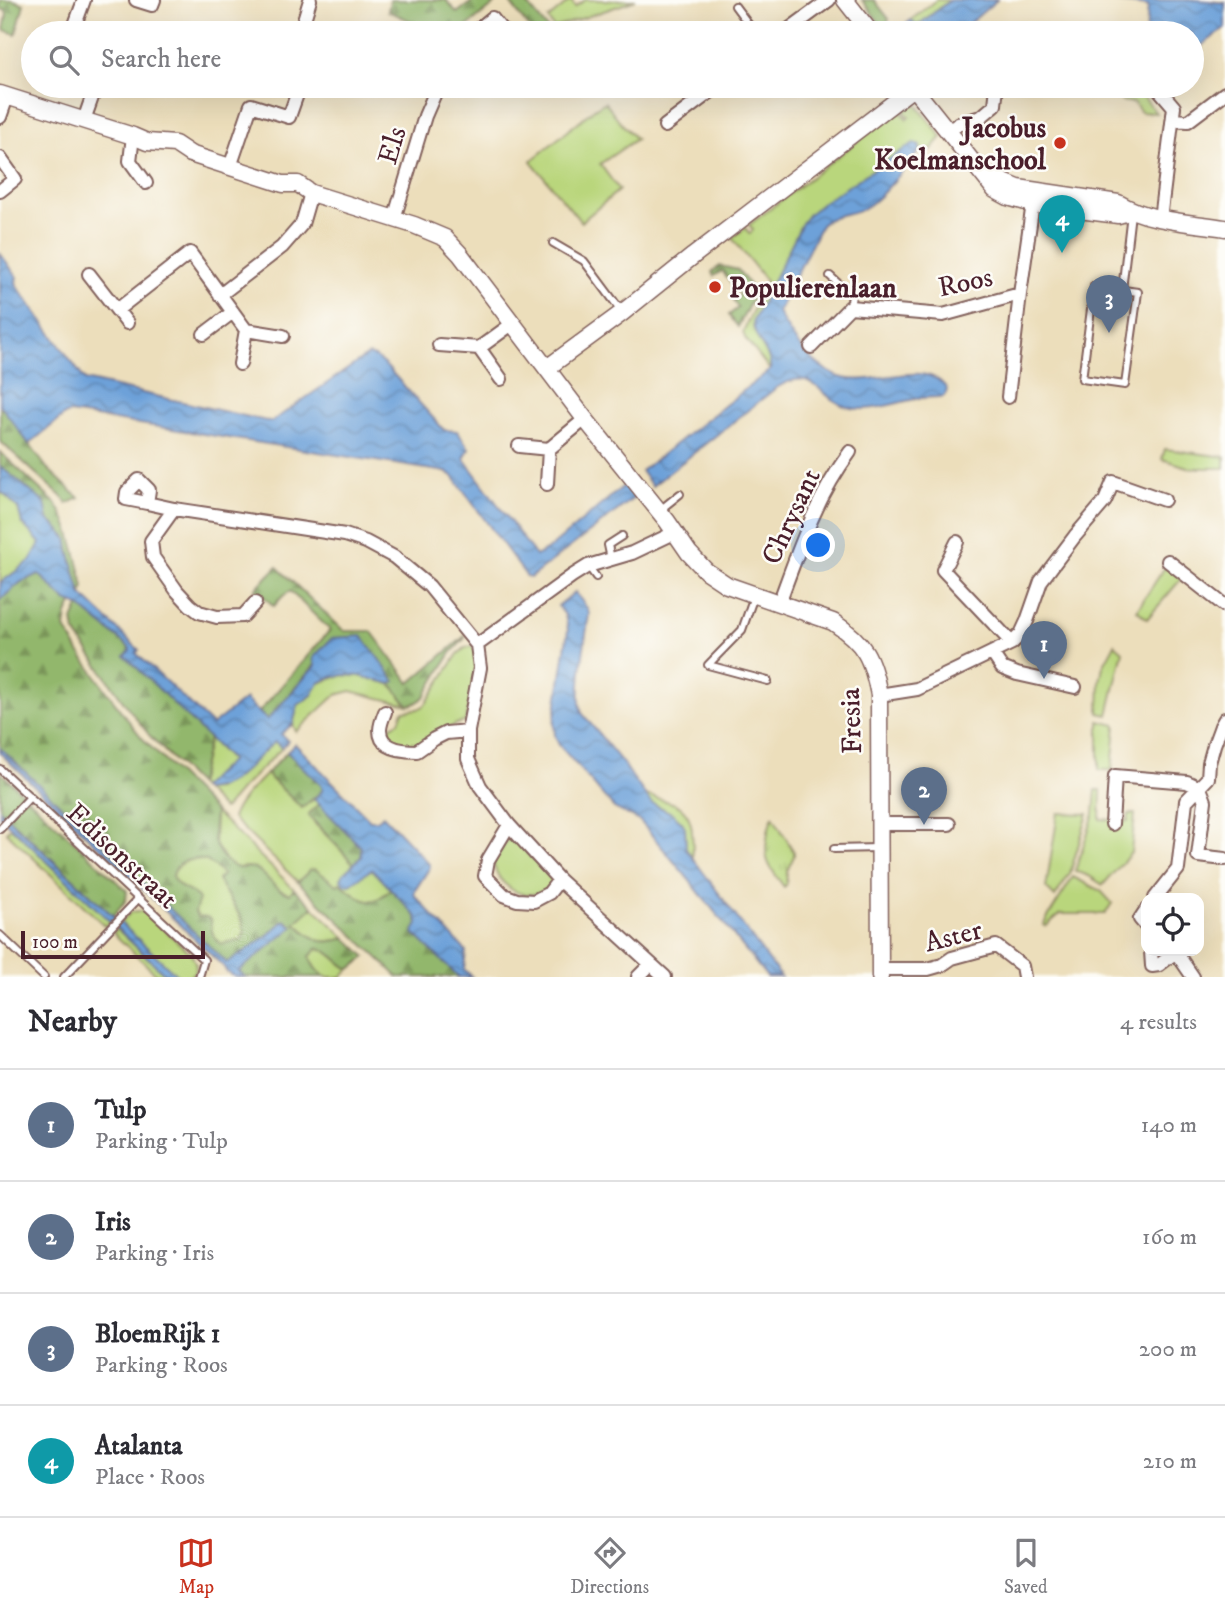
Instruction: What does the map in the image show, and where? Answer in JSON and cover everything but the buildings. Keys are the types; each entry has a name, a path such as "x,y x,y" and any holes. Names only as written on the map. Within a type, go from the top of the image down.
{"street":[{"path":"76,21 84,0"},
{"path":"136,0 152,5 154,0"},
{"path":"304,21 310,0"},
{"path":"800,21 829,0"},
{"path":"845,0 862,21"},
{"path":"1173,120 1188,121 1225,93"},
{"path":"0,117 4,95 147,142 175,144 190,154 283,184 298,184 312,193 445,238 586,419 549,449 519,446"},
{"path":"84,120 92,98"},
{"path":"230,167 251,105 289,117 295,98"},
{"name":"Els","path":"394,219 433,98"},
{"path":"665,126 702,98"},
{"path":"547,368 899,98"},
{"path":"922,98 983,174 1034,197 1118,203 1132,211 1160,219 1225,228"},
{"path":"948,131 958,124 981,117 995,105 996,98"},
{"path":"1160,219 1174,107 1166,98"},
{"path":"133,136 130,161 146,183"},
{"path":"0,159 15,178 0,191"},
{"path":"220,295 282,247 302,225 312,193"},
{"name":"Roos","path":"1008,397 1034,197"},
{"path":"117,310 190,253 246,330 283,337"},
{"path":"89,274 127,323"},
{"name":"Roos","path":"850,307 943,315 1020,294"},
{"path":"811,348 850,307"},
{"path":"204,334 233,312"},
{"path":"439,345 479,348 512,324"},
{"path":"240,364 246,330"},
{"path":"479,348 502,379"},
{"name":"Fresia","path":"586,419 689,553 706,571 727,585 833,622 848,632 864,649 874,668 879,695 879,973"},
{"path":"547,484 549,449"},
{"name":"Chrysant","path":"779,603 807,526 836,471 850,452"},
{"path":"879,695 917,689 1012,643 1021,634 1027,621 1041,580 1105,501 1113,482 1164,500"},
{"path":"147,503 345,535 366,542 394,557 429,586 477,645 480,668 468,731 468,759 480,786 509,825 559,880 665,977"},
{"path":"174,509 151,541 151,549 153,557 177,591 190,605 208,615 243,616 255,603"},
{"path":"477,645 588,566 632,553 674,533"},
{"path":"957,542 943,570 1012,643"},
{"path":"1168,561 1225,606"},
{"path":"992,653 1002,668 1075,687"},
{"path":"385,712 380,730 382,739 397,749 417,751 446,733 468,731"},
{"path":"1159,893 1178,869 1186,801 1208,778 1212,754 1225,719"},
{"path":"1112,824 1115,776 1187,782 1200,788 1205,800 1198,856 1225,859"},
{"path":"880,824 949,824"},
{"path":"509,825 488,860 485,876 504,895 517,900 534,901 549,893 559,880"},
{"name":"Aster","path":"879,973 928,970 952,958 996,946 1022,965 1024,977"},
{"path":"1151,956 1152,966 1159,965 1170,956"},
{"path":"1178,956 1194,977"},
{"path":"638,977 651,964"}],"lane":[{"path":"735,6 746,21"},
{"path":"1122,290 1132,211"},
{"path":"553,243 584,261 622,313"},
{"path":"831,276 852,296 850,307"},
{"path":"1094,286 1122,290 1138,292 1125,385 1082,379 1094,286"},
{"path":"658,511 680,494"},
{"path":"611,559 608,545 622,536"},
{"path":"588,566 596,577"},
{"path":"755,594 742,630 708,665 768,681"},
{"name":"Edisonstraat","path":"0,769 204,960 199,977"},
{"path":"0,829 30,797"},
{"path":"834,849 880,848"},
{"path":"64,977 138,899"},
{"path":"0,935 44,977"}],"green space":[{"path":"0,0 13,0 24,4 16,34 4,30 7,14 0,9"},
{"path":"390,0 446,0 457,13 474,0 500,0 474,21 411,21 388,11"},
{"path":"508,0 524,0 541,21 524,21"},
{"path":"571,0 575,7 585,0 636,0 574,21 548,19"},
{"path":"862,0 874,0 889,19 878,21"},
{"path":"936,0 950,0 924,21 911,20"},
{"path":"1121,98 1144,98 1156,113 1141,112 1134,103 1121,101"},
{"path":"605,102 636,139 600,164 619,190 581,222 531,161"},
{"path":"915,103 942,137 932,149 919,152 920,148 822,203 753,326 769,359 770,370 743,332 766,281 732,238 745,228 750,234 753,230 749,225 899,109 907,119 909,117 904,111"},
{"path":"720,266 738,270 755,293 738,327 729,315 738,308 733,300 740,295 722,271 714,276 712,272"},
{"path":"0,405 47,468 79,498 67,504 0,441"},
{"path":"1165,449 1225,457 1225,468 1191,468 1162,459"},
{"path":"0,452 56,504 61,512 82,578 84,587 81,594 67,538 48,519 44,503 0,466"},
{"path":"0,492 18,508 22,523 41,543 30,561 0,583"},
{"path":"277,567 344,631 371,631 410,683 465,636 464,639 451,653 425,696 415,703 408,705 391,684 394,681 315,665 267,720 259,712 330,630 290,591 274,606 255,589"},
{"path":"1165,567 1182,578 1147,619 1137,610"},
{"path":"39,574 66,601 73,602 67,614 65,628 79,652 143,739 215,812 214,840 226,861 238,868 255,868 284,892 290,894 294,889 313,907 295,923 317,940 346,938 366,957 350,969 318,948 310,956 311,961 325,977 245,977 238,971 293,926 285,920 227,964 0,748 0,600 21,582","holes":["196,859 207,861 223,874 218,879 244,926 241,940 221,944 213,934 211,920 198,917 195,912 199,899 179,886 172,877 183,862"]},
{"path":"79,606 129,647 130,651 126,656 209,738 198,785 150,736 75,632 73,620"},
{"path":"1115,644 1123,651 1108,715 1099,713 1100,681 1103,666"},
{"path":"472,646 479,657 465,722 456,724 423,744 404,748 391,740 389,727 399,722 403,711 425,705 458,654"},
{"path":"343,675 360,676 391,684 408,705 351,691 336,695 296,732 293,724 298,705 312,695 319,683"},
{"path":"1099,721 1116,725 1112,770 1099,770"},
{"path":"209,738 231,761 201,788 198,785"},
{"path":"275,742 282,748 225,808 204,790 217,789"},
{"path":"287,752 322,785 322,791 302,808 266,774"},
{"path":"0,772 127,891 126,900 113,916 0,810"},
{"path":"266,774 302,808 314,799 319,804 309,814 314,823 354,864 343,874 341,880 345,884 372,869 391,889 371,901 360,898 341,884 338,886 310,870 298,882 232,818 242,799"},
{"path":"1096,790 1101,790 1100,819 1128,821 1129,814 1135,814 1131,853 1103,885 1075,871 1094,814"},
{"path":"643,794 675,804 687,814 692,827 693,858 686,849 685,827 681,821 651,804"},
{"path":"319,804 361,847 361,857 354,864 309,816"},
{"path":"215,812 294,889 290,894 278,890 255,868 237,868 227,862 214,843"},
{"path":"1058,813 1088,814 1070,873 1055,897 1046,888"},
{"path":"773,816 794,852 784,887 769,864 766,854 768,830"},
{"path":"11,827 110,921 106,927 6,832"},
{"path":"510,835 555,882 547,889 525,894 511,889 500,878 493,863"},
{"path":"196,859 207,861 224,874 218,879 241,918 244,933 241,940 221,944 215,939 194,912 198,899 180,887 172,877 181,864"},
{"path":"315,869 365,900 376,900 391,889 417,917 418,924 459,977 398,977 298,882 310,870"},
{"path":"1073,877 1101,891 1112,903 1105,914 1060,914 1046,926 1043,925"},
{"path":"313,907 346,938 317,940 294,922"},
{"path":"131,912 145,912 192,955 196,965 190,977 179,977 120,923"},
{"path":"117,929 168,977 159,977 113,933"},
{"path":"318,948 350,969 342,977 325,977 311,961 310,956"}],"water":[{"path":"950,0 997,0 972,21 923,21"},
{"path":"1096,0 1199,0 1225,3 1225,28 1204,44 1204,21 1147,21 1148,6"},
{"path":"914,143 920,146 919,152 879,197 860,210 831,218 821,225 778,312 801,348 825,370 849,379 925,374 937,379 947,389 943,397 919,398 887,406 854,409 837,402 807,381 799,379 789,382 776,388 652,486 641,471 770,370 769,358 756,335 753,321 802,223 822,203"},
{"path":"0,253 17,277 17,286 85,380 271,422 362,359 369,355 375,357 444,430 457,431 469,448 464,459 536,556 551,547 626,484 635,497 530,578 452,475 446,472 70,413 29,444 0,405"},
{"path":"0,466 45,503 48,519 67,538 81,594 139,650 136,653 212,725 245,699 267,720 315,666 313,658 332,638 362,636 395,681 391,684 360,676 343,675 319,683 312,695 298,705 293,724 281,734 288,741 282,748 275,742 235,779 216,788 204,790 201,788 231,760 125,656 130,651 129,647 79,606 66,601 39,574 21,582 0,600 0,583 30,561 40,543 22,523 18,508 0,492"},
{"path":"575,592 589,614 580,679 582,713 651,803 672,813 681,821 685,827 686,849 781,977 767,977 640,821 614,808 559,745 554,723 568,630 565,615 558,606"},
{"path":"295,744 370,820 376,820 383,815 429,864 430,867 414,892 415,896 466,951 464,969 472,977 459,977 413,933 418,924 417,917 372,869 349,885 341,880 343,874 361,857 361,847 314,799 322,791 322,786 287,752"},
{"path":"0,748 227,963 262,940 285,920 293,927 239,971 245,977 230,975 0,753"},
{"path":"0,810 179,977 168,977 11,827 0,816"}],"place":[{"name":"Jacobus Koelmanschool","path":"1060,143"},
{"name":"Atalanta","path":"1062,253"},
{"name":"Populierenlaan","path":"715,287"},
{"name":"BloemRijk 1","path":"1109,333"},
{"name":"Tulp","path":"1044,679"},
{"name":"Iris","path":"924,825"}]}
